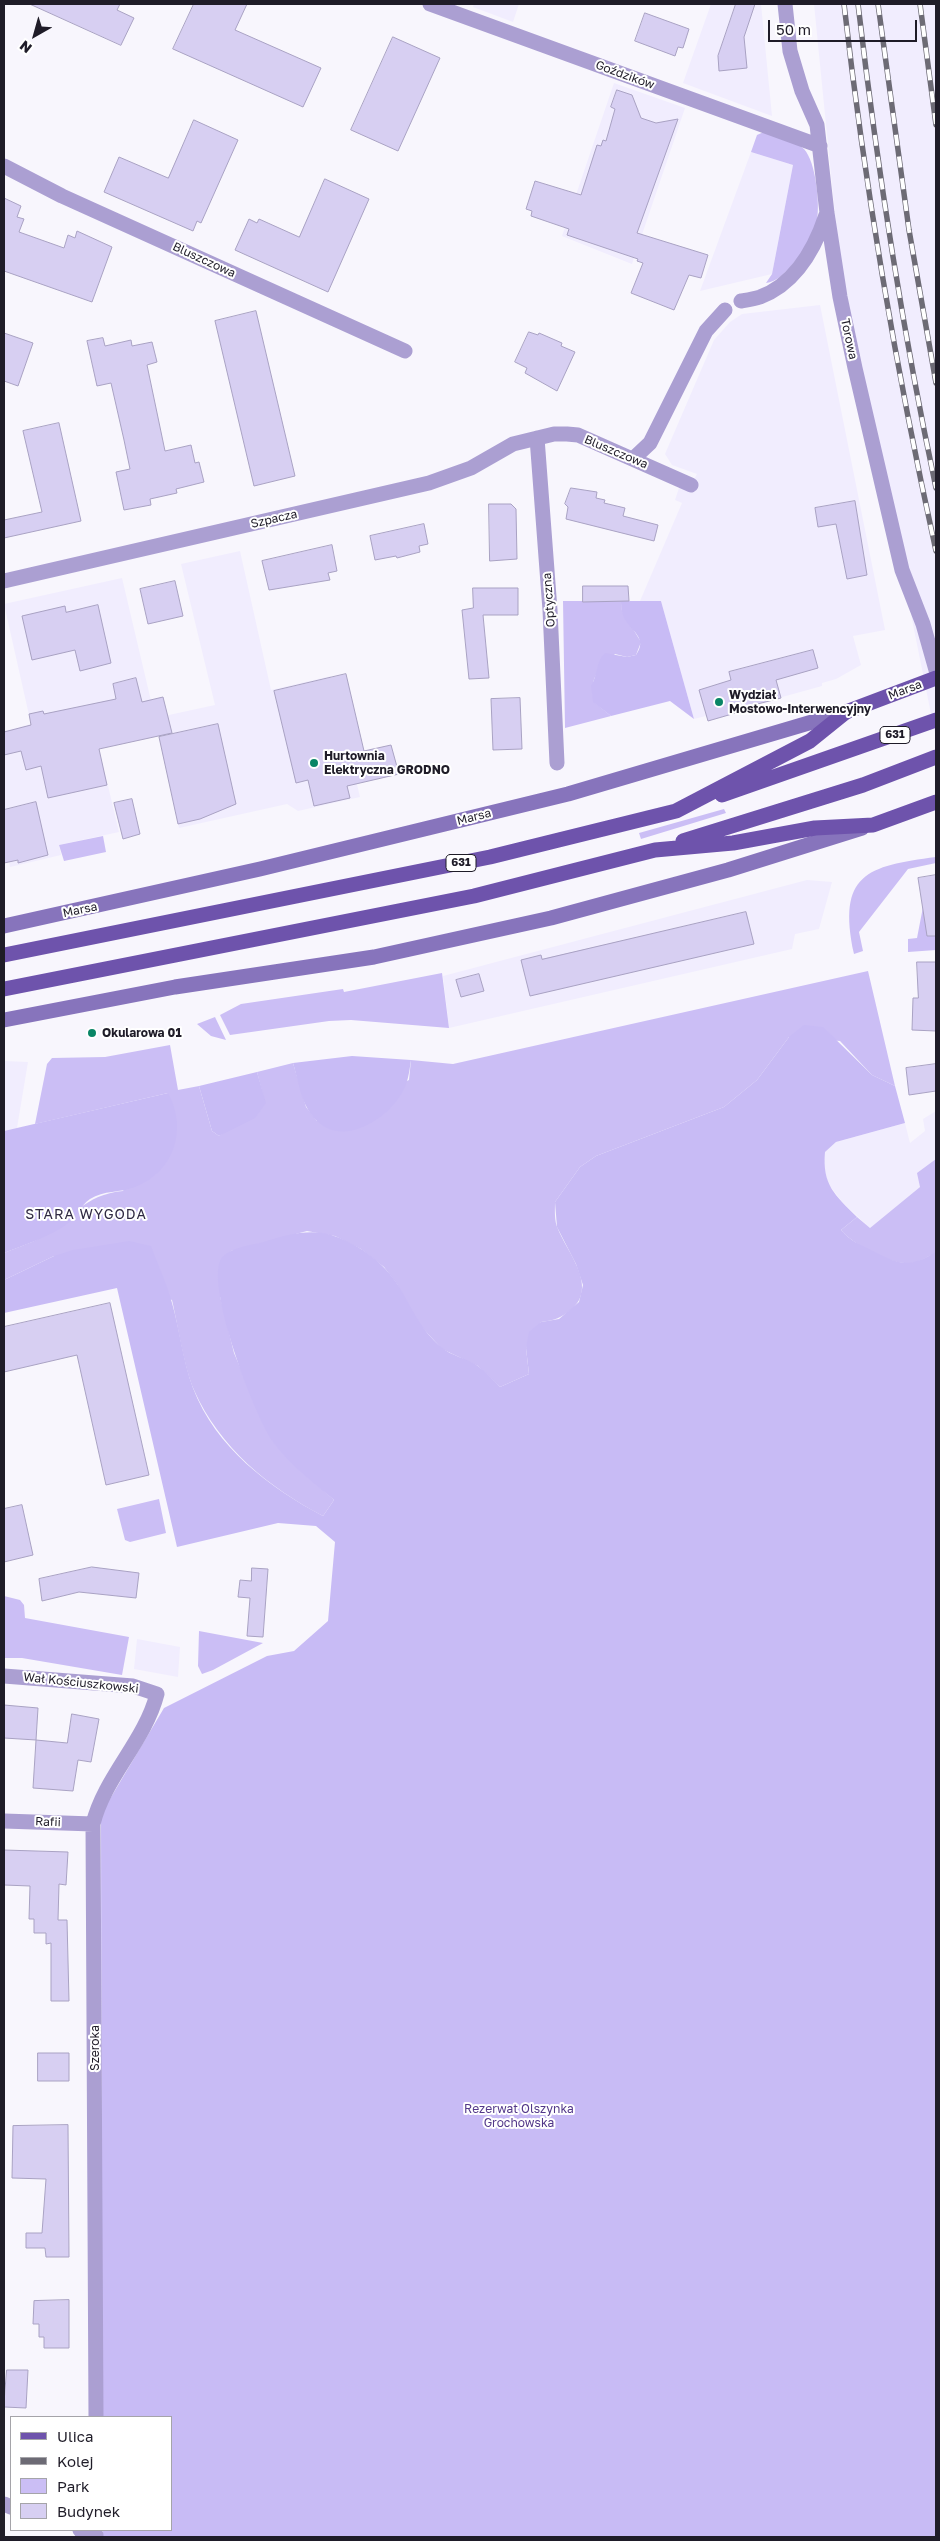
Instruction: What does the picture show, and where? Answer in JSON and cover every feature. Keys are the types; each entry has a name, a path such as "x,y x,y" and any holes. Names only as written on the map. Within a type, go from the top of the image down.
{"main road":[{"name":"Marsa","path":"4,926 260,869 568,794 846,712 936,678"},
{"path":"676,811 810,741 846,712"},
{"name":"631","path":"4,955 490,857 676,811 936,720"},
{"path":"4,989 474,896 655,850 863,784 936,757"},
{"path":"4,1020 175,987 374,957 551,918 728,870 873,825 936,802"},
{"path":"655,850 733,843 815,828 873,825"}],"street":[{"name":"Goździków","path":"430,4 820,146"},
{"name":"Torowa","path":"785,4 790,51 802,92 817,125 827,213 844,315 899,560 936,670"},
{"name":"Bluszczowa","path":"4,166 62,196 405,351"},
{"path":"741,301 759,298 800,267 817,239 827,213"},
{"path":"634,459 650,443 706,331 725,310"},
{"name":"Bluszczowa","path":"538,438 554,434 578,435 691,485"},
{"name":"Szpacza","path":"4,581 430,483 471,468 513,444 538,438"},
{"name":"Optyczna","path":"538,438 550,610 557,763"},
{"name":"Wał Kościuszkowski","path":"4,1676 133,1686 157,1694"},
{"name":"Szeroka","path":"96,2416 93,1824 99,1806 150,1717 157,1694"},
{"name":"Rafii","path":"4,1821 93,1824"}],"shaded area":[{"path":"474,4 519,4 513,22 473,7"},
{"path":"711,4 761,4 772,116 683,83"},
{"path":"814,4 936,4 936,739 839,255"},
{"path":"614,83 685,108 632,264 562,236"},
{"path":"751,152 793,165 772,274 700,291"},
{"path":"820,305 885,630 853,636 861,665 836,679 822,683 822,686 739,709 739,712 708,721 706,716 694,719 661,601 640,601 682,503 675,500 680,485 691,485 697,474 672,465 665,454 714,340 730,322 742,314"},
{"path":"240,551 271,690 331,676 360,797 298,811 287,804 179,828 155,718 215,705 181,564"},
{"path":"122,578 152,705 93,723 119,832 59,845 61,855 10,867 9,862 4,863 4,731 31,724 4,604"},
{"path":"807,880 832,882 819,929 795,934 792,949 449,1028 443,976"},
{"path":"4,1061 28,1062 17,1128 4,1131"},
{"path":"936,1111 936,1174 870,1228 843,1203 829,1185 823,1171 825,1152 836,1142 905,1123 910,1143 925,1131 923,1119"},
{"path":"137,1639 180,1647 178,1677 134,1669"}],"green space":[{"path":"766,131 801,146 808,155 812,163 816,183 818,213 810,238 798,258 782,275 774,281 766,283 772,274 793,165 751,152 757,135"},
{"path":"563,601 621,601 622,611 641,642 636,655 627,657 615,654 596,675 593,686 594,702 611,716 565,728"},
{"path":"621,601 661,601 694,719 670,701 611,716 593,702 591,686 602,656 605,653 627,657 636,655 639,649 640,640 625,619"},
{"path":"724,809 726,813 641,839 639,833"},
{"path":"103,836 106,852 64,861 59,845"},
{"path":"936,857 936,863 908,869 859,932 863,951 854,954 850,927 850,906 854,891 863,879 875,871 892,865"},
{"path":"936,905 936,950 908,952 908,939 917,938 923,907"},
{"path":"868,971 895,1086 872,1075 840,1041 789,1037 757,1080 724,1107 596,1156 580,1167 555,1202 557,1226 578,1269 581,1280 582,1290 579,1300 572,1309 561,1317 541,1322 526,1348 529,1374 500,1387 478,1366 442,1349 418,1323 397,1284 384,1267 361,1249 335,1236 307,1231 231,1251 220,1296 234,1353 273,1441 290,1460 334,1500 323,1516 265,1479 232,1448 217,1430 190,1381 172,1300 54,1256 4,1280 4,1253 40,1238 88,1202 110,1193 123,1191 168,1093 35,1124 47,1064 52,1058 105,1057 170,1045 178,1090 199,1086 212,1131 219,1136 265,1103 257,1072 293,1063 306,1107 317,1121 409,1080 411,1060 453,1064"},
{"path":"442,973 449,1028 351,1020 329,1021 230,1035 220,1015 241,1004 343,989 344,992"},
{"path":"215,1017 226,1040 211,1036 197,1024"},
{"name":"Rezerwat Olszynka Grochowska","path":"804,1025 823,1027 872,1075 895,1086 905,1123 836,1142 825,1152 828,1181 836,1195 857,1217 841,1230 856,1242 898,1262 919,1261 936,1252 936,2537 103,2537 103,2531 172,2531 172,2416 102,2416 101,1814 164,1708 267,1656 294,1651 328,1621 335,1542 316,1526 278,1523 177,1547 117,1288 4,1313 4,1280 54,1256 73,1250 129,1241 151,1246 170,1296 193,1388 215,1429 246,1464 264,1479 323,1516 334,1500 294,1465 273,1442 244,1380 234,1351 220,1295 218,1274 221,1259 224,1255 240,1248 300,1233 328,1234 346,1241 363,1250 386,1269 398,1285 422,1326 434,1340 445,1350 478,1366 500,1387 529,1374 526,1348 529,1332 541,1322 559,1319 579,1302 583,1285 576,1264 557,1227 555,1202 580,1167 596,1156 724,1107 757,1080 789,1037"},
{"path":"352,1056 411,1060 405,1087 393,1105 384,1114 362,1128 338,1131 326,1128 316,1120 307,1108 293,1063"},
{"path":"257,1072 266,1103 255,1118 219,1136 212,1131 199,1086"},
{"path":"168,1093 177,1121 177,1135 174,1148 168,1160 159,1171 135,1187 95,1196 60,1229 4,1253 4,1131"},
{"path":"936,1159 936,1254 912,1263 895,1261 864,1248 841,1230 857,1217 870,1228 920,1187 917,1173"},
{"path":"159,1499 166,1533 130,1542 125,1540 117,1509"},
{"path":"4,1596 20,1600 24,1605 25,1618 129,1637 122,1675 22,1658 4,1658"},
{"path":"199,1631 263,1643 202,1674 198,1666"}],"building":[{"path":"30,4 120,4 117,10 134,18 121,45"},
{"path":"194,4 247,4 235,30 321,68 303,107 173,49"},
{"path":"736,4 755,4 744,37 747,68 719,71 718,56"},
{"path":"645,13 689,29 683,48 678,47 675,56 635,41"},
{"path":"393,37 440,58 398,151 351,130"},
{"path":"617,90 632,95 641,118 656,123 678,119 637,233 708,255 701,278 689,275 674,310 631,293 643,263 637,261 638,259 567,235 569,229 531,216 532,211 526,209 535,181 581,195 597,145 601,146 603,140 606,141 615,109 611,107"},
{"path":"194,120 238,140 201,223 197,221 193,231 104,192 119,157 168,178"},
{"path":"325,179 369,199 328,292 235,250 249,219 257,223 259,219 299,237"},
{"path":"4,198 21,206 17,217 24,219 19,232 64,248 68,235 75,238 77,231 112,247 92,302 4,271"},
{"path":"256,311 295,476 254,486 215,321"},
{"path":"529,332 538,335 539,333 562,343 561,346 575,352 557,391 525,373 527,368 515,362"},
{"path":"4,333 33,343 18,386 4,381"},
{"path":"103,338 105,346 131,340 132,346 152,342 157,362 147,365 165,451 191,445 195,463 199,462 204,482 176,489 177,493 150,499 151,505 124,510 116,472 130,469 124,440 111,383 97,386 87,341"},
{"path":"59,423 81,521 4,538 4,520 42,512 23,431"},
{"path":"571,488 597,492 596,498 605,500 604,503 625,508 623,516 658,525 654,541 566,519 568,507 565,504"},
{"path":"855,501 867,575 847,579 836,524 818,527 815,508"},
{"path":"489,504 511,504 516,509 517,559 490,561"},
{"path":"424,524 428,544 419,546 420,552 397,558 396,556 375,560 370,536"},
{"path":"332,545 337,571 328,573 330,580 269,590 262,561"},
{"path":"175,581 183,616 148,624 140,589"},
{"path":"583,586 628,586 629,601 583,602"},
{"path":"473,588 518,588 518,615 483,615 489,678 469,679 462,610 473,608"},
{"path":"98,605 111,663 80,671 75,650 32,660 22,616 65,606 66,612"},
{"path":"813,650 818,668 776,680 781,698 738,709 739,712 708,721 699,690 731,680 729,672"},
{"path":"346,674 364,751 391,745 399,774 347,786 350,798 314,806 308,780 296,783 274,691"},
{"path":"136,678 142,702 163,697 172,733 99,749 107,785 48,798 41,766 26,770 21,751 4,755 4,732 31,725 29,714 43,711 44,714 116,699 113,684"},
{"path":"520,698 522,749 493,750 491,699"},
{"path":"218,724 236,804 200,819 178,824 159,737"},
{"path":"132,799 140,834 123,839 114,803"},
{"path":"36,802 48,855 18,863 18,860 4,863 4,810"},
{"path":"936,875 936,936 927,936 918,878"},
{"path":"746,912 754,944 530,996 521,960 541,955 542,959"},
{"path":"917,962 936,962 936,1031 912,1030 913,998 918,998"},
{"path":"479,974 484,991 461,997 456,980"},
{"path":"936,1064 936,1091 909,1095 906,1068"},
{"path":"110,1303 149,1475 106,1485 77,1355 4,1372 4,1327"},
{"path":"22,1505 33,1555 4,1562 4,1509"},
{"path":"92,1567 139,1573 136,1598 79,1592 42,1601 39,1579"},
{"path":"252,1568 268,1569 263,1637 247,1636 250,1598 238,1597 240,1580 251,1581"},
{"path":"4,1705 38,1708 36,1740 4,1738"},
{"path":"72,1714 99,1719 91,1762 78,1760 73,1791 33,1788 36,1740 67,1743"},
{"path":"4,1850 68,1852 66,1885 59,1884 58,1920 67,1920 69,2001 51,2001 51,1943 46,1944 46,1933 34,1933 34,1919 29,1919 30,1886 4,1885"},
{"path":"38,2053 69,2053 69,2081 38,2081"},
{"path":"68,2125 69,2257 46,2257 45,2248 26,2248 26,2233 42,2233 46,2179 12,2178 13,2126"},
{"path":"69,2300 69,2348 44,2348 44,2337 39,2337 39,2324 33,2324 34,2301"},
{"path":"7,2370 28,2370 26,2408 4,2407"}],"railway":[{"path":"844,4 852,73 883,279 921,483 936,551"},
{"path":"858,4 891,247 912,368 936,488"},
{"path":"878,4 909,230 936,383"},
{"path":"920,4 936,125"}],"place":[{"name":"Wydział Mostowo-Interwencyjny","path":"719,702"},
{"name":"Hurtownia Elektryczna GRODNO","path":"314,763"},
{"name":"Okularowa 01","path":"92,1033"}],"district":[{"name":"STARA WYGODA","path":"86,1215"}]}
